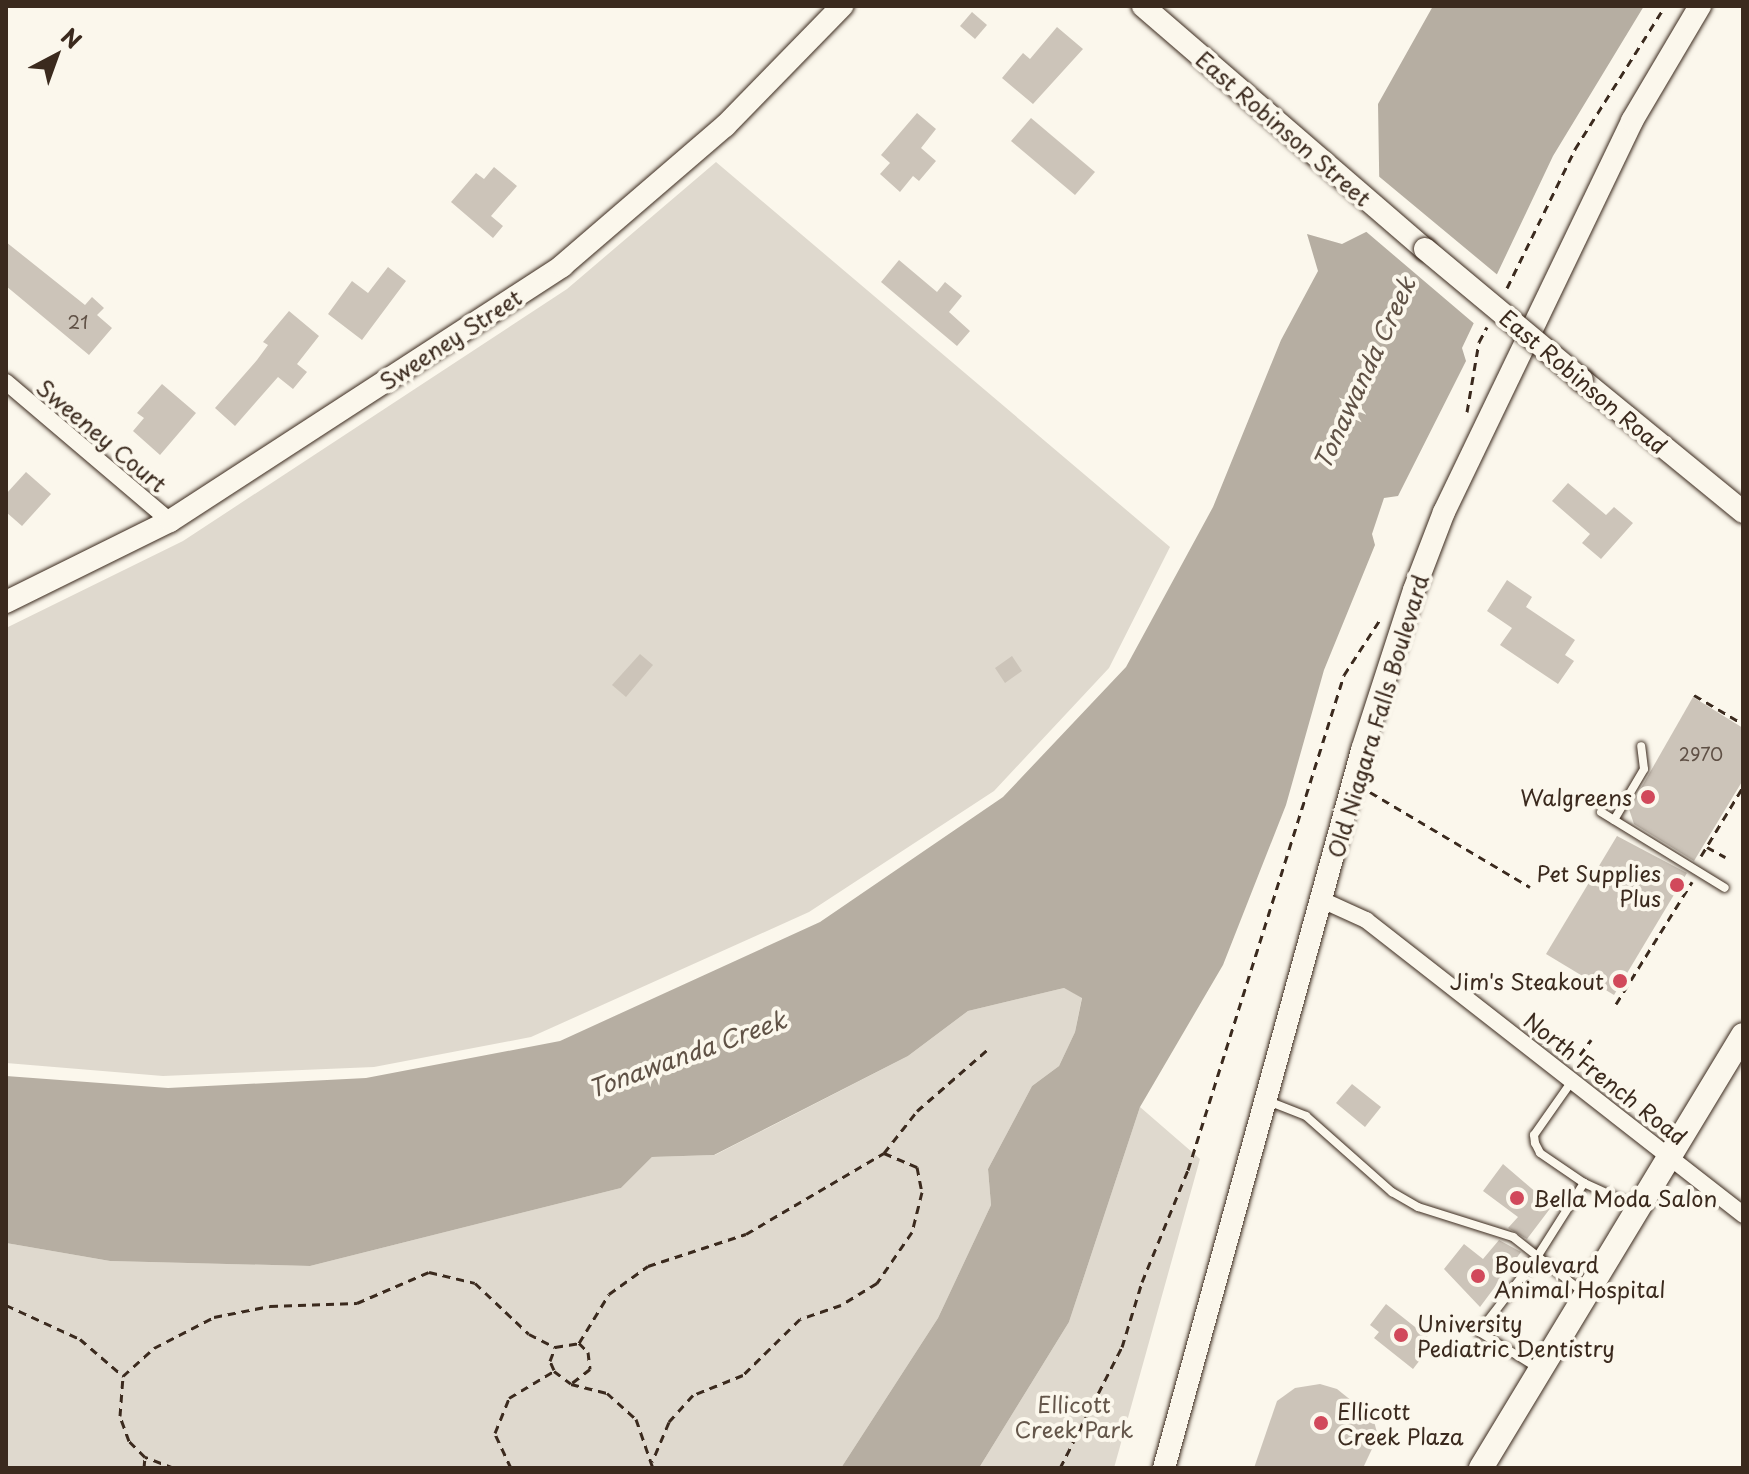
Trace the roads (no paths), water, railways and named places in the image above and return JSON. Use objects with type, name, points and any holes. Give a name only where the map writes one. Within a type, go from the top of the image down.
[{"type":"main road","points":[[1481,1468],[1743,1035]]},
{"type":"street","name":"Sweeney Street","points":[[6,602],[170,521],[562,266],[725,126],[842,6]]},
{"type":"street","name":"East Robinson Street","points":[[1143,6],[1425,249]]},
{"type":"street","name":"Old Niagara Falls Boulevard","points":[[1164,1468],[1320,899],[1387,670],[1444,512],[1632,121],[1700,6]]},
{"type":"street","name":"East Robinson Road","points":[[1425,249],[1743,512]]},
{"type":"street","name":"Sweeney Court","points":[[6,382],[170,521]]},
{"type":"street","name":"North French Road","points":[[1320,899],[1366,920],[1743,1215]]},
{"type":"lane","points":[[1614,820],[1644,769],[1641,746]]},
{"type":"lane","points":[[1601,812],[1725,888]]},
{"type":"lane","points":[[1573,1080],[1534,1135],[1540,1153],[1584,1183],[1639,1207]]},
{"type":"lane","points":[[1264,1100],[1306,1116],[1392,1192],[1418,1207],[1493,1228],[1587,1294]]},
{"type":"lane","points":[[1541,1370],[1479,1332],[1537,1257],[1584,1183]]},
{"type":"water","name":"Tonawanda Creek","points":[[1433,6],[1644,6],[1553,156],[1462,348],[1466,361],[1398,496],[1384,498],[1372,534],[1375,545],[1324,670],[1286,805],[1223,965],[1140,1107],[1069,1322],[979,1468],[841,1468],[938,1318],[991,1205],[988,1169],[1032,1086],[1059,1066],[1075,1032],[1082,998],[1064,988],[968,1011],[908,1056],[714,1155],[652,1157],[621,1188],[310,1266],[110,1261],[6,1243],[6,1076],[168,1088],[366,1078],[560,1041],[820,922],[1003,797],[1126,667],[1213,507],[1281,340],[1318,271],[1307,234],[1342,244],[1380,225],[1378,104]]},
{"type":"place","name":"Walgreens","points":[[1648,797]]},
{"type":"place","name":"Pet Supplies Plus","points":[[1677,885]]},
{"type":"place","name":"Jim's Steakout","points":[[1620,981]]},
{"type":"place","name":"Bella Moda Salon","points":[[1517,1198]]},
{"type":"place","name":"Boulevard Animal Hospital","points":[[1478,1276]]},
{"type":"place","name":"University Pediatric Dentistry","points":[[1401,1335]]},
{"type":"place","name":"Ellicott Creek Plaza","points":[[1321,1423]]},
{"type":"park label","name":"Ellicott Creek Park","points":[[1074,1416]]}]
